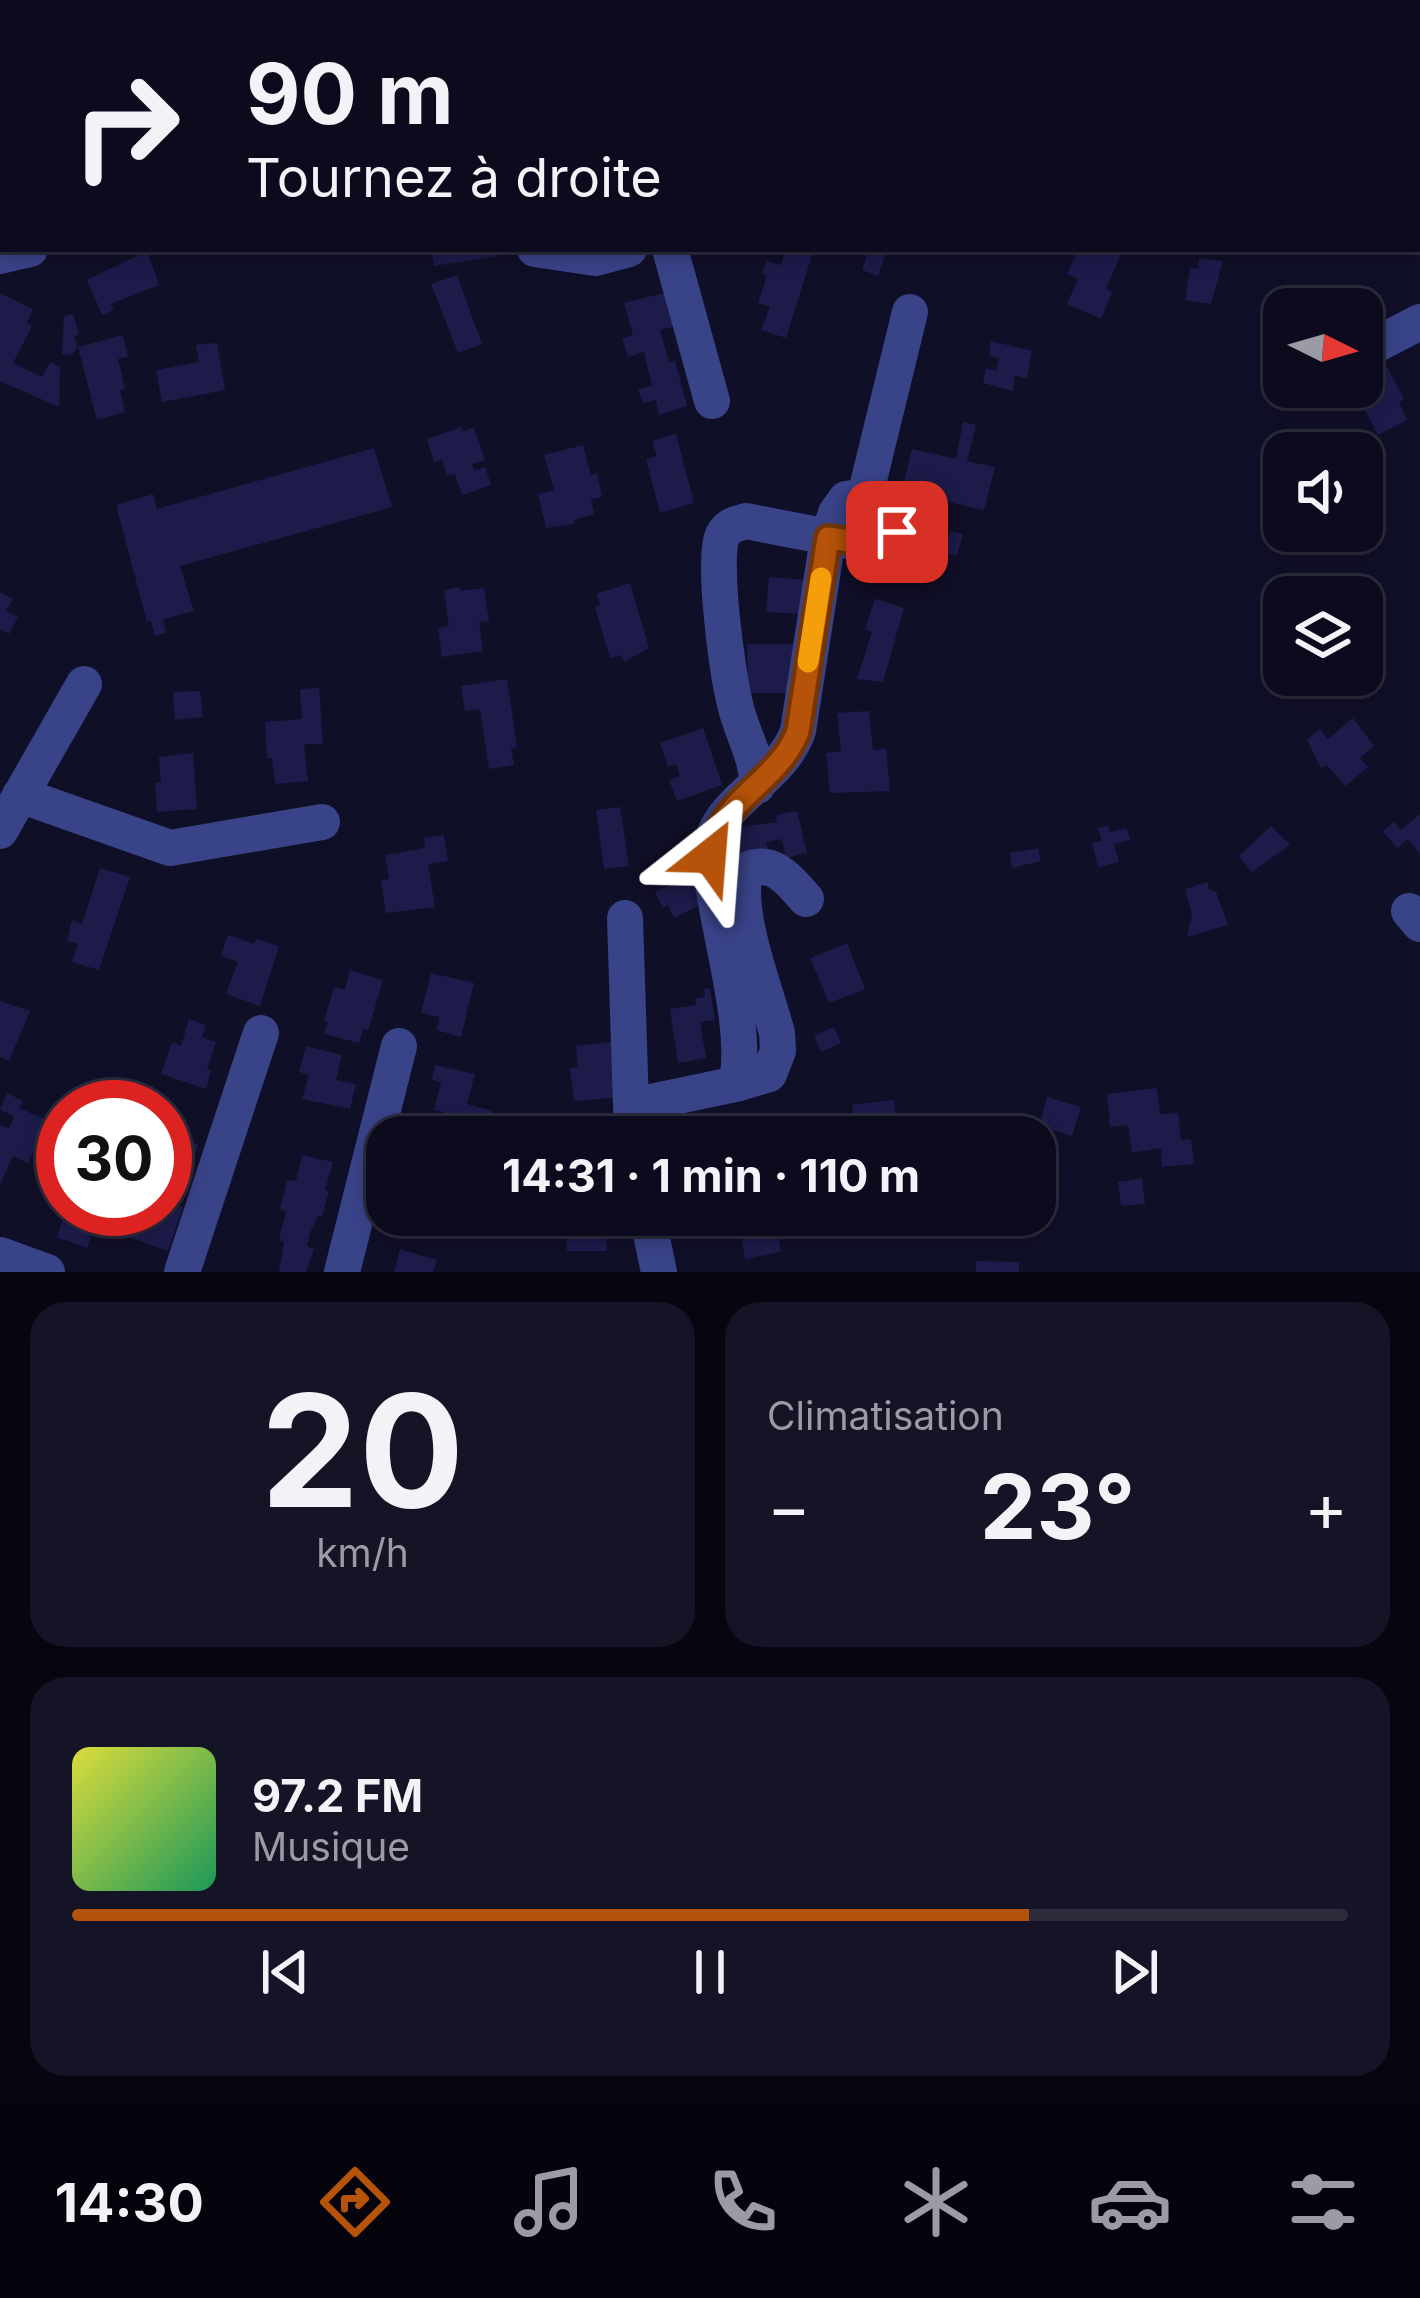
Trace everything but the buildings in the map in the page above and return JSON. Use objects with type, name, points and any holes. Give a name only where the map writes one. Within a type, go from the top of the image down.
[{"type":"street","points":[[555,252],[595,258],[618,252]]},
{"type":"street","points":[[671,252],[712,401]]},
{"type":"street","points":[[736,1084],[741,1067],[738,1034],[710,856],[712,839],[723,818],[789,754],[798,731],[828,538],[846,499],[866,496],[910,312]]},
{"type":"street","points":[[1383,341],[1420,322]]},
{"type":"street","points":[[757,786],[757,771],[734,704],[720,583],[720,539],[729,526],[746,521],[828,538],[887,541],[907,512]]},
{"type":"street","points":[[0,831],[84,684]]},
{"type":"street","points":[[20,796],[170,848],[322,823]]},
{"type":"street","points":[[648,1116],[769,1074],[778,1051],[777,1033],[747,920],[742,883],[746,871],[763,864],[775,868],[806,899]]},
{"type":"street","points":[[626,917],[631,1116]]},
{"type":"street","points":[[182,1272],[261,1033]]},
{"type":"street","points":[[342,1272],[399,1046]]},
{"type":"street","points":[[651,1236],[658,1272]]},
{"type":"street","points":[[0,1256],[47,1272]]},
{"type":"slow traffic","points":[[808,662],[821,578]]},
{"type":"route","points":[[710,856],[712,839],[723,818],[789,754],[798,731],[828,538],[873,543],[887,541],[897,532]]}]
